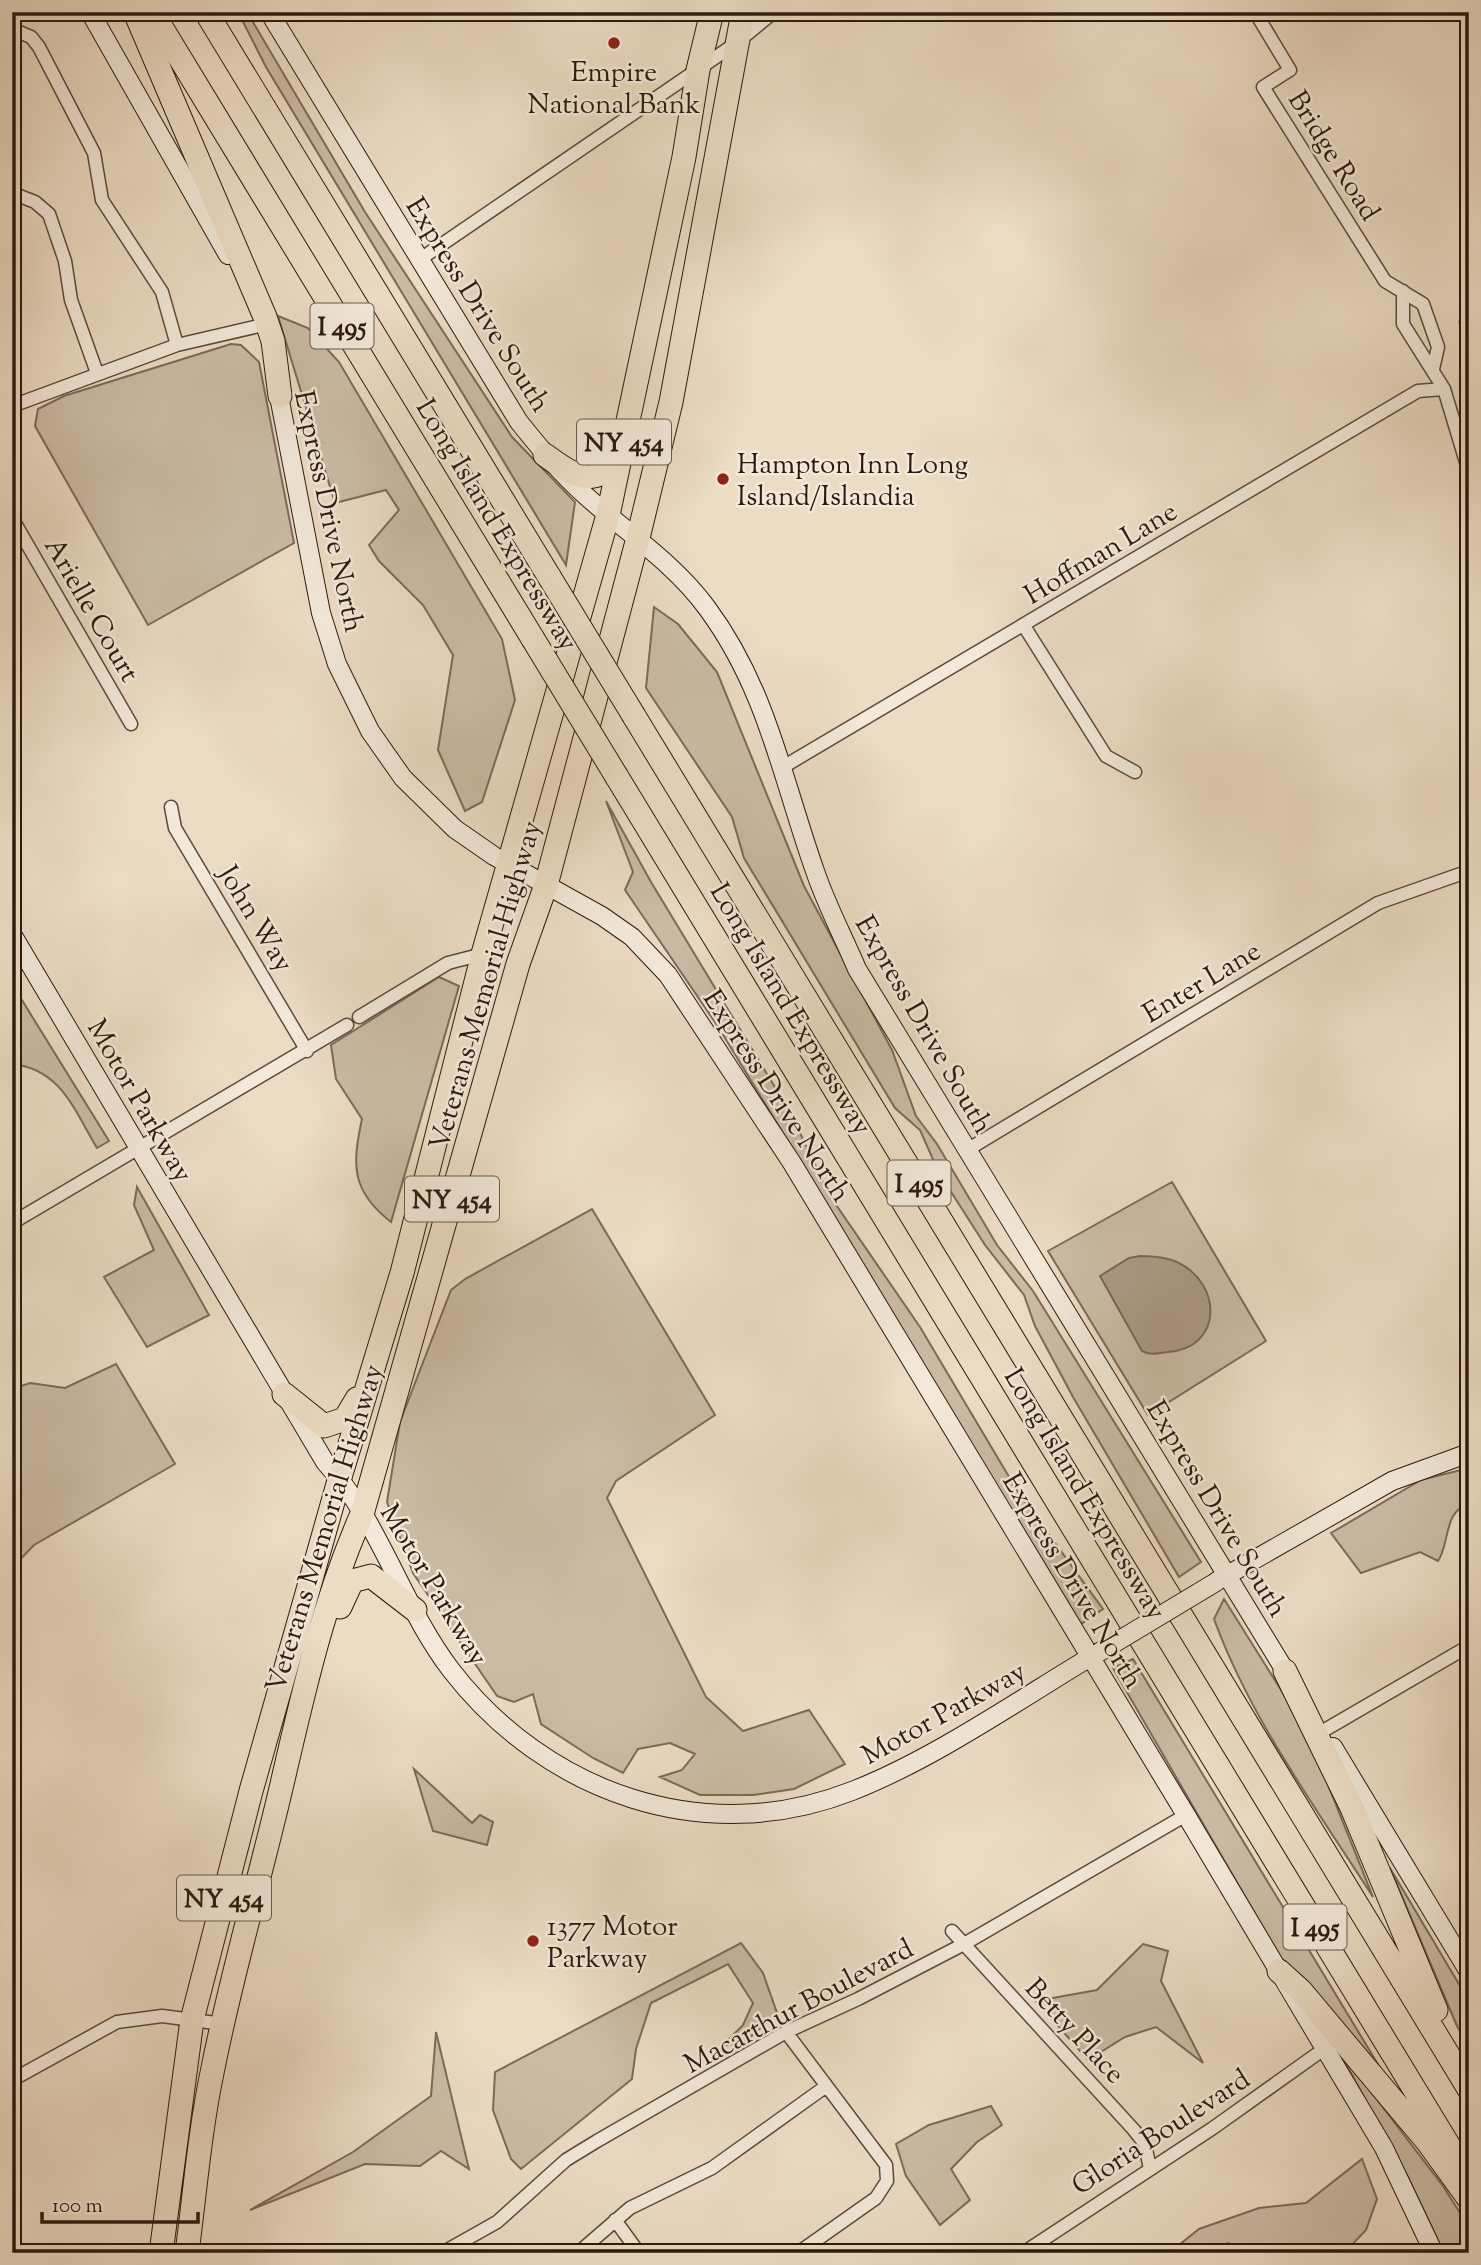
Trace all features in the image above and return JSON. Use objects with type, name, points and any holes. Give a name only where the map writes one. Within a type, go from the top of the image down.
[{"type":"highway","points":[[135,12],[265,317],[273,341],[280,396]]},
{"type":"highway","name":"Long Island Expressway","points":[[152,12],[1469,2179]]},
{"type":"highway","name":"Long Island Expressway","points":[[206,12],[1469,2089]]},
{"type":"highway","name":"Veterans Memorial Highway","points":[[161,2253],[192,2020],[251,1791],[340,1477],[387,1324],[484,954],[608,515],[712,12]]},
{"type":"highway","name":"Veterans Memorial Highway","points":[[187,2253],[205,2112],[244,1924],[307,1684],[341,1561],[362,1514],[518,964],[546,885],[638,538],[671,399],[743,12]]},
{"type":"highway","points":[[545,455],[573,474],[592,477],[609,470],[620,457]]},
{"type":"highway","points":[[284,1394],[324,1426],[345,1419],[356,1401],[387,1324]]},
{"type":"highway","points":[[307,1684],[352,1581],[362,1577],[377,1578],[415,1610]]},
{"type":"highway","points":[[1285,1671],[1352,1808],[1422,1981],[1469,2076]]},
{"type":"highway","points":[[1279,1971],[1301,1991],[1427,2141],[1469,2199]]},
{"type":"main road","name":"Express Drive North","points":[[90,12],[219,236],[259,326],[280,396],[315,589],[329,641],[351,697],[381,748],[416,793],[455,829],[511,865],[602,916],[632,937],[668,975],[792,1163],[1093,1655],[1384,2148],[1434,2253]]},
{"type":"main road","name":"Express Drive South","points":[[270,12],[508,407],[545,455],[608,515],[638,538],[708,608],[746,667],[783,767],[816,874],[857,968],[1222,1578],[1462,1946],[1469,1972]]},
{"type":"main road","name":"Motor Parkway","points":[[12,934],[325,1462],[340,1477],[450,1668],[485,1710],[534,1753],[590,1784],[639,1802],[692,1811],[740,1814],[799,1809],[853,1791],[905,1766],[1222,1578],[1392,1481],[1469,1454]]},
{"type":"street","points":[[419,260],[698,70],[774,12]]},
{"type":"street","name":"Bridge Road","points":[[1255,12],[1290,70],[1264,87],[1385,281],[1423,304],[1438,347],[1433,369]]},
{"type":"street","points":[[12,29],[31,37],[38,47],[94,153],[102,200],[162,292],[177,345]]},
{"type":"street","points":[[12,193],[35,202],[49,214],[79,322],[97,373]]},
{"type":"street","points":[[1403,291],[1403,324],[1444,389],[1469,471]]},
{"type":"street","points":[[12,406],[177,345],[259,326]]},
{"type":"street","name":"Hoffman Lane","points":[[783,767],[1418,391],[1444,389]]},
{"type":"street","name":"Arielle Court","points":[[12,518],[131,724]]},
{"type":"street","points":[[1024,626],[1106,756],[1135,772]]},
{"type":"street","name":"John Way","points":[[171,807],[175,828],[307,1051]]},
{"type":"street","name":"Enter Lane","points":[[967,1150],[1378,903],[1469,872]]},
{"type":"street","points":[[359,1017],[448,962],[484,954]]},
{"type":"street","points":[[12,1223],[348,1025]]},
{"type":"street","points":[[1323,1731],[1469,1646]]},
{"type":"street","name":"Macarthur Boulevard","points":[[442,2253],[497,2222],[566,2160],[786,2032],[858,1999],[964,1944],[1186,1815]]},
{"type":"street","name":"Betty Place","points":[[953,1931],[1134,2130],[1145,2144],[1150,2169]]},
{"type":"street","points":[[12,2080],[117,2022],[162,2016],[223,2024]]},
{"type":"street","points":[[786,2032],[886,2165],[887,2181],[876,2197],[798,2253]]},
{"type":"street","name":"Gloria Boulevard","points":[[1023,2253],[1324,2049]]},
{"type":"street","points":[[578,2253],[630,2208],[712,2168],[825,2087]]},
{"type":"street","points":[[615,2220],[639,2253]]},
{"type":"shaded area","points":[[238,12],[247,12],[365,212],[512,437],[575,502],[566,565],[266,67]]},
{"type":"shaded area","points":[[278,316],[308,328],[339,362],[502,639],[515,700],[482,802],[465,811],[438,750],[453,655],[423,605],[379,561],[369,545],[399,510],[386,490],[335,503]]},
{"type":"shaded area","points":[[231,344],[241,345],[259,362],[294,543],[148,625],[35,426],[38,409],[64,396]]},
{"type":"shaded area","points":[[654,607],[678,624],[717,672],[804,886],[892,1050],[916,1116],[937,1144],[997,1245],[1033,1291],[1201,1562],[1179,1577],[1073,1397],[1035,1326],[1024,1295],[985,1245],[939,1173],[920,1130],[895,1108],[744,858],[732,817],[646,688]]},
{"type":"shaded area","points":[[606,801],[651,882],[790,1112],[830,1196],[920,1327],[1018,1492],[1103,1609],[1081,1624],[719,1028],[625,890],[633,872]]},
{"type":"shaded area","points":[[439,977],[459,986],[391,1222],[378,1211],[362,1188],[356,1164],[362,1119],[336,1079],[331,1045]]},
{"type":"shaded area","points":[[12,984],[109,1141],[97,1148],[73,1106],[54,1083],[29,1067],[12,1064]]},
{"type":"shaded area","points":[[1172,1182],[1266,1341],[1148,1415],[1048,1251]]},
{"type":"shaded area","points":[[137,1187],[209,1315],[147,1347],[104,1277],[154,1250],[134,1205]]},
{"type":"shaded area","points":[[592,1209],[715,1415],[616,1481],[607,1498],[706,1697],[743,1731],[809,1710],[845,1764],[794,1789],[753,1795],[700,1795],[660,1777],[682,1770],[695,1754],[670,1743],[638,1749],[623,1773],[593,1758],[541,1724],[533,1694],[514,1702],[497,1696],[413,1573],[387,1502],[400,1422],[451,1290],[465,1279]]},
{"type":"shaded area","points":[[1140,1256],[1177,1262],[1192,1272],[1203,1285],[1209,1299],[1207,1328],[1199,1339],[1186,1348],[1155,1354],[1142,1351],[1100,1276],[1129,1258]]},
{"type":"shaded area","points":[[116,1364],[175,1464],[34,1545],[12,1568],[12,1389],[30,1383],[65,1388]]},
{"type":"shaded area","points":[[1469,1468],[1469,1504],[1455,1513],[1438,1561],[1420,1552],[1361,1573],[1331,1533],[1421,1480]]},
{"type":"shaded area","points":[[1224,1599],[1306,1730],[1373,1897],[1307,1796],[1246,1692],[1214,1619]]},
{"type":"shaded area","points":[[1133,1659],[1382,2071],[1287,1969],[1113,1668]]},
{"type":"shaded area","points":[[414,1769],[472,1823],[480,1815],[493,1822],[487,1845],[433,1831]]},
{"type":"shaded area","points":[[1390,1868],[1469,2001],[1469,2047],[1457,2026]]},
{"type":"shaded area","points":[[741,1943],[763,1973],[777,2013],[746,2041],[722,2046],[743,2025],[753,2003],[728,1964],[651,2003],[636,2049],[632,2079],[521,2169],[511,2159],[493,2110],[495,2072]]},
{"type":"shaded area","points":[[1143,1944],[1168,1951],[1161,1981],[1203,2063],[1156,2027],[1125,2037],[1088,2060],[1036,2001],[1097,1990]]},
{"type":"shaded area","points":[[436,2032],[469,2169],[441,2151],[420,2166],[365,2164],[250,2210],[353,2152],[431,2096]]},
{"type":"shaded area","points":[[1336,2046],[1443,2186],[1469,2227],[1469,2253],[1444,2253],[1408,2177]]},
{"type":"shaded area","points":[[991,2106],[1002,2125],[977,2142],[951,2169],[970,2200],[940,2225],[906,2176],[896,2144],[929,2125]]},
{"type":"shaded area","points":[[1362,2159],[1377,2199],[1366,2230],[1344,2253],[1247,2253],[1228,2243],[1214,2253],[1169,2253],[1199,2229],[1259,2208],[1306,2203]]},
{"type":"place","name":"Empire National Bank","points":[[614,43]]},
{"type":"place","name":"Hampton Inn Long Island/Islandia","points":[[723,479]]},
{"type":"place","name":"1377 Motor Parkway","points":[[533,1941]]}]
